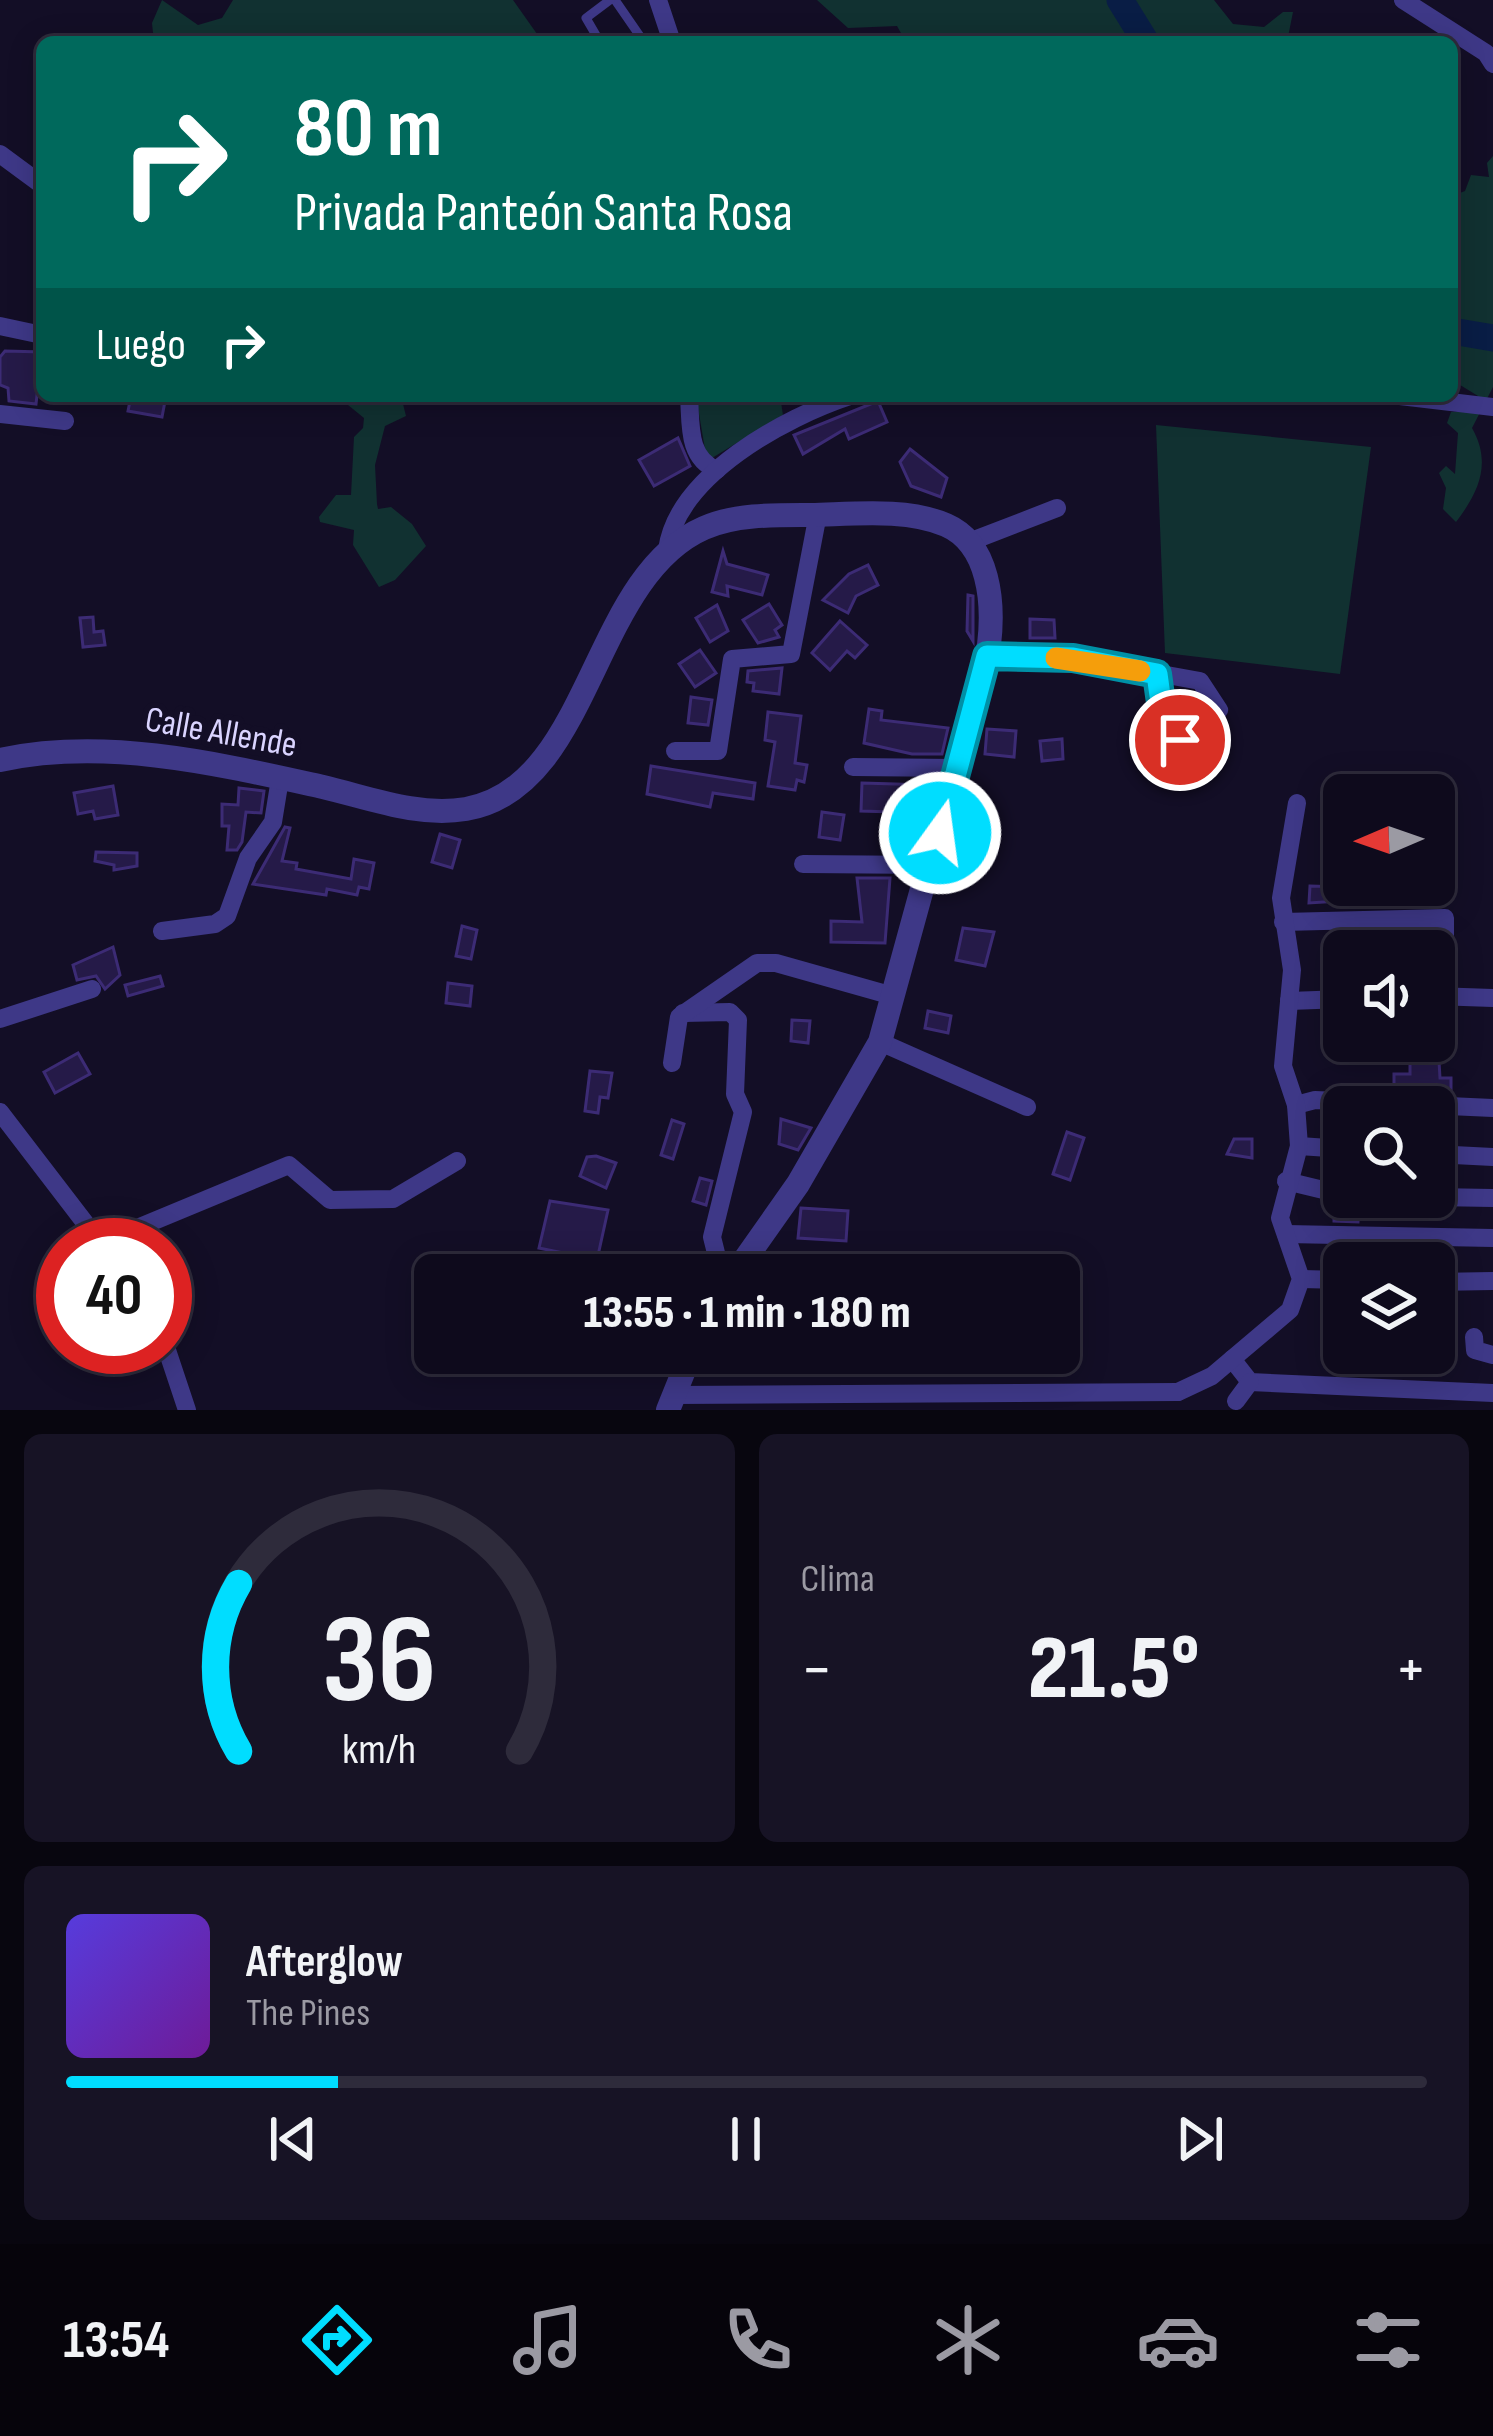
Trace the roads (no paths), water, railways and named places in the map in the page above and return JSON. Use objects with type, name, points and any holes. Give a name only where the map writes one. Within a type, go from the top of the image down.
[{"type":"street","points":[[658,0],[670,36]]},
{"type":"street","points":[[1403,0],[1491,55]]},
{"type":"street","points":[[0,154],[36,181]]},
{"type":"street","points":[[0,326],[36,334]]},
{"type":"street","points":[[689,402],[695,452],[703,465],[717,470]]},
{"type":"street","points":[[667,550],[680,515],[717,470],[760,436],[836,402]]},
{"type":"street","points":[[1451,402],[1493,407]]},
{"type":"street","points":[[0,414],[65,421]]},
{"type":"street","points":[[969,542],[1057,508]]},
{"type":"street","points":[[667,550],[715,523],[818,514],[920,517],[949,526],[969,542],[991,602],[987,656],[880,1042],[798,1184],[748,1254]]},
{"type":"street","points":[[675,751],[718,751],[732,659],[791,654],[818,514]]},
{"type":"street","name":"Calle Allende","points":[[0,760],[104,750],[280,779],[428,811],[468,808],[499,799],[548,752],[650,566],[667,550]]},
{"type":"street","points":[[987,656],[1073,658],[1157,674]]},
{"type":"street","points":[[854,767],[956,768]]},
{"type":"street","points":[[162,931],[214,924],[227,916],[248,858],[273,822],[280,779]]},
{"type":"street","points":[[682,1374],[670,1402],[774,1397],[1181,1401],[1290,1310],[1301,1279],[1280,1217],[1299,1146],[1296,1105],[1283,1066],[1292,970],[1282,922],[1297,803]]},
{"type":"street","points":[[803,864],[932,865]]},
{"type":"street","points":[[1282,922],[1445,918],[1445,930]]},
{"type":"street","points":[[672,1064],[676,1022],[683,1013],[758,963],[893,996]]},
{"type":"street","points":[[0,1019],[92,989]]},
{"type":"street","points":[[1455,997],[1493,998]]},
{"type":"street","points":[[1289,1001],[1323,1000]]},
{"type":"street","points":[[683,1013],[730,1012],[738,1020],[735,1094],[743,1112],[712,1238],[716,1254]]},
{"type":"street","points":[[880,1042],[1027,1106]]},
{"type":"street","points":[[1296,1105],[1315,1100],[1493,1108]]},
{"type":"street","points":[[0,1112],[82,1218]]},
{"type":"street","points":[[1299,1146],[1323,1148]]},
{"type":"street","points":[[1455,1155],[1493,1157]]},
{"type":"street","points":[[164,1218],[289,1165],[330,1200],[393,1198],[457,1161]]},
{"type":"street","points":[[1286,1181],[1323,1190]]},
{"type":"street","points":[[1455,1197],[1493,1198]]},
{"type":"street","points":[[1286,1234],[1493,1238]]},
{"type":"street","points":[[1301,1279],[1323,1280]]},
{"type":"street","points":[[1455,1282],[1493,1282]]},
{"type":"street","points":[[1474,1336],[1475,1350],[1493,1355]]},
{"type":"street","points":[[1232,1359],[1250,1382],[1493,1393]]},
{"type":"street","points":[[175,1374],[187,1410]]},
{"type":"street","points":[[1237,1401],[1250,1382]]},
{"type":"street","points":[[774,1397],[798,1410]]},
{"type":"lane","points":[[596,36],[586,18],[612,0],[639,36]]},
{"type":"waterway","points":[[1120,0],[1142,36]]},
{"type":"waterway","points":[[1458,332],[1493,338]]}]
